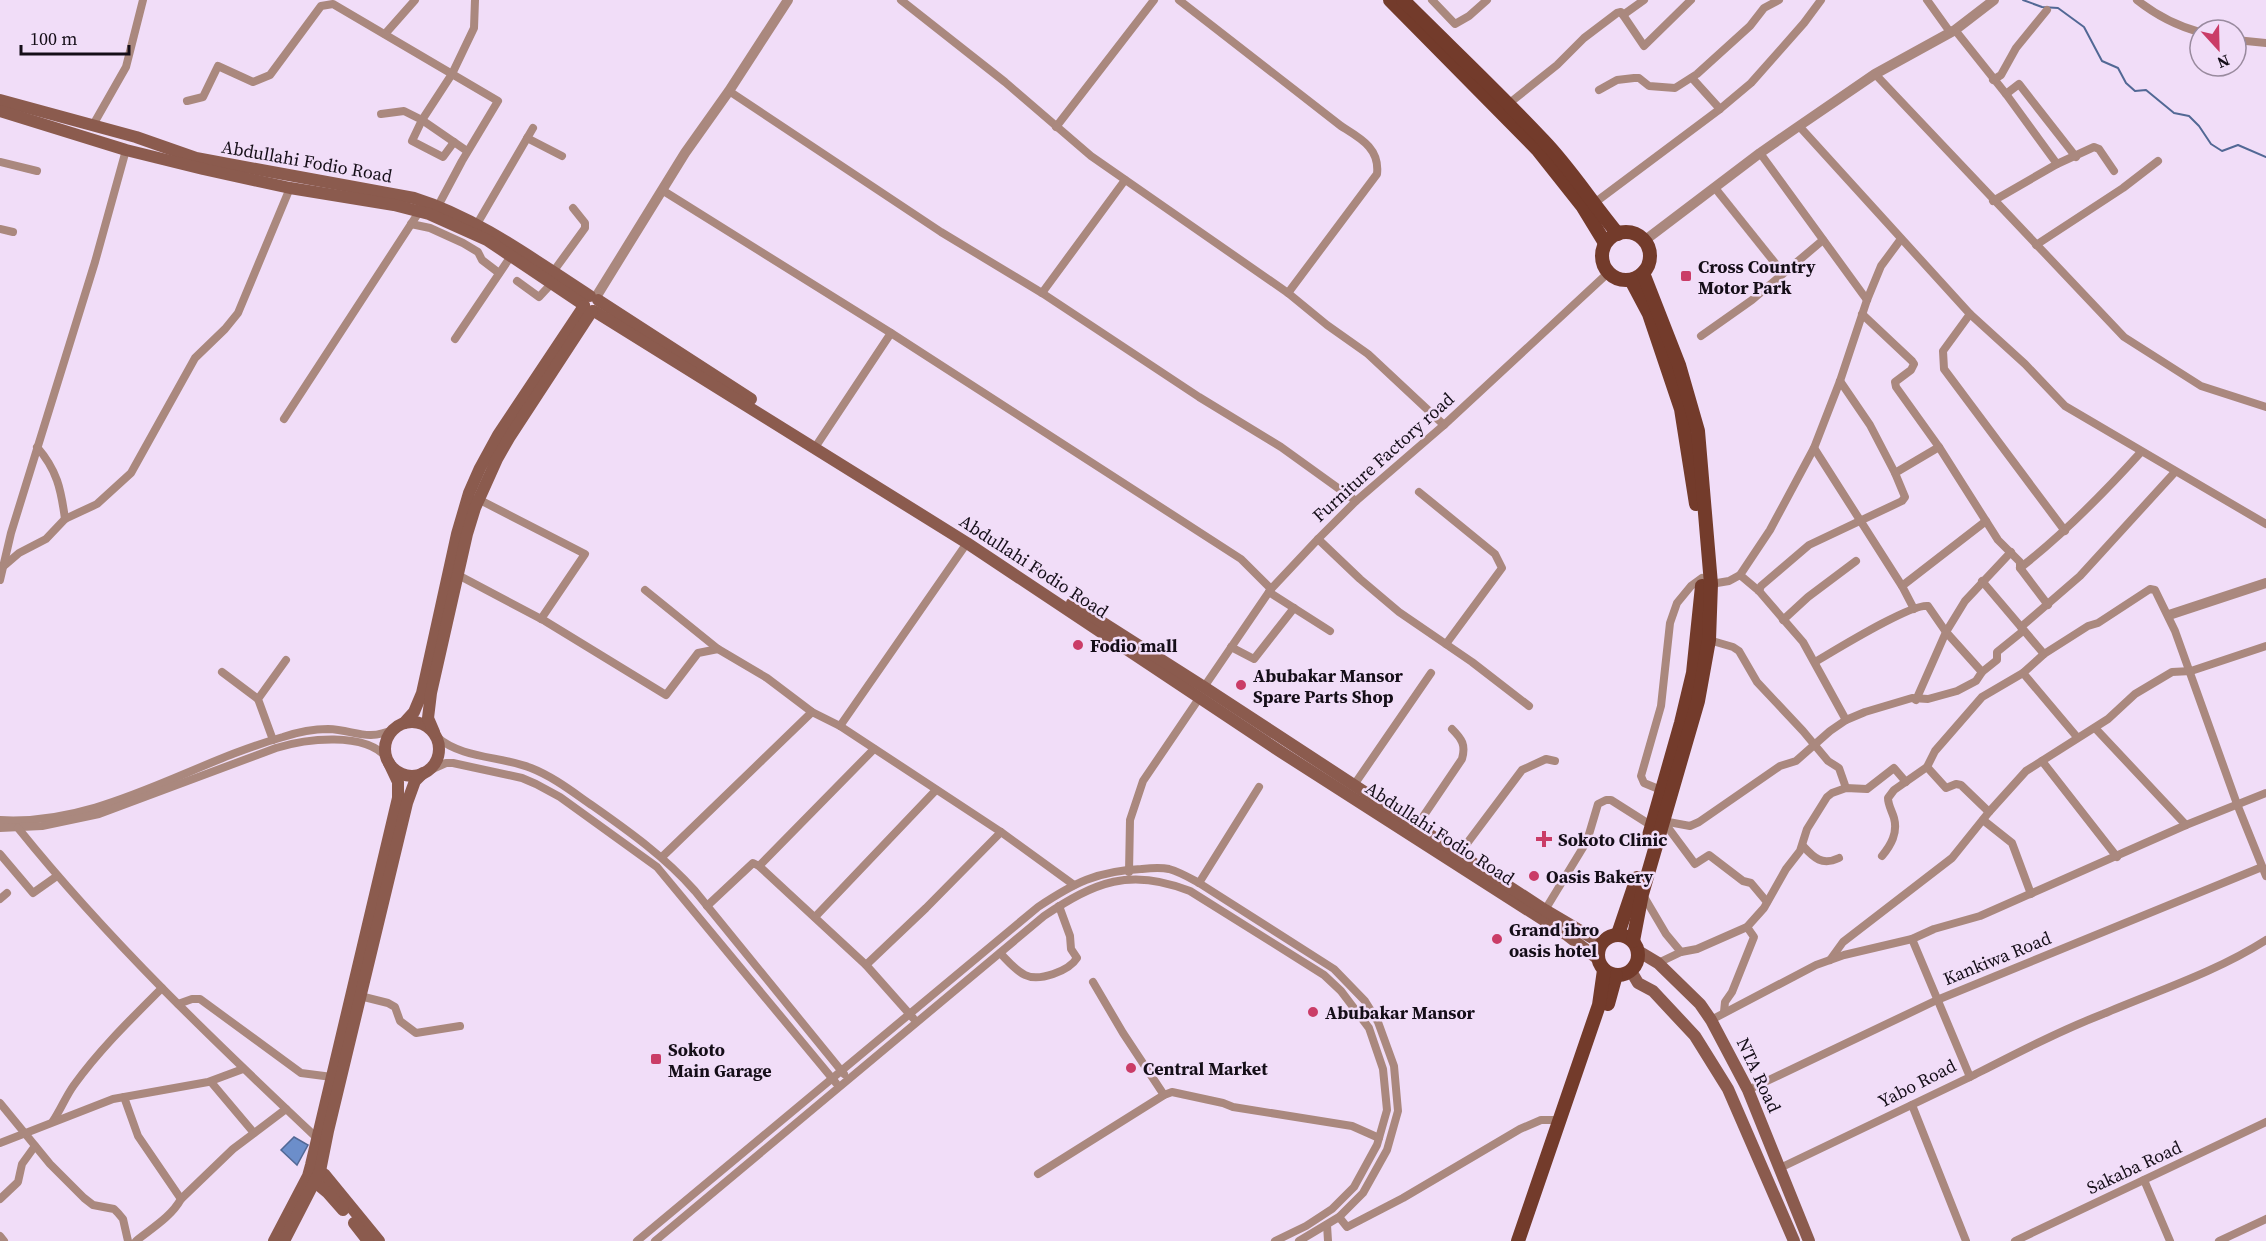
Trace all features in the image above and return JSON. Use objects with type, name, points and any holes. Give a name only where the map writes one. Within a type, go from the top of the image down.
[{"type":"main road","points":[[1389,0],[1537,149],[1583,207],[1605,243]]},
{"type":"main road","points":[[1403,0],[1550,147],[1618,234]]},
{"type":"main road","name":"Abdullahi Fodio Road","points":[[0,100],[93,125],[196,158],[414,198],[477,224],[591,304],[1202,692],[1354,785],[1545,910],[1601,943]]},
{"type":"main road","name":"Abdullahi Fodio Road","points":[[0,111],[126,150],[290,188],[393,205],[419,212],[459,226],[553,278]]},
{"type":"main road","points":[[1627,232],[1637,235],[1644,241],[1649,252],[1649,263],[1637,277],[1619,280],[1608,273],[1601,259],[1605,243],[1618,234],[1627,232]]},
{"type":"main road","points":[[1618,934],[1658,824],[1698,701],[1709,640],[1698,431],[1679,365],[1637,277]]},
{"type":"main road","name":"Abdullahi Fodio Road","points":[[591,304],[818,443],[1202,692],[1429,848],[1567,935],[1606,968]]},
{"type":"main road","points":[[284,1241],[314,1174],[407,803],[415,781],[426,772],[438,755],[439,746],[428,718],[429,704],[467,534],[478,500],[509,438],[591,304]]},
{"type":"main road","points":[[274,1241],[314,1174],[318,1138],[398,798],[398,782],[388,760],[386,742],[414,712],[422,693],[457,534],[469,493],[498,435],[591,304]]},
{"type":"main road","points":[[1606,968],[1631,970],[1636,965],[1635,946],[1642,894],[1658,824],[1661,790],[1693,673],[1701,603],[1707,581]]},
{"type":"main road","points":[[399,726],[420,723],[435,734]]},
{"type":"main road","points":[[388,760],[394,769],[408,775],[426,772]]},
{"type":"main road","points":[[1526,1241],[1607,1007],[1606,968],[1601,943],[1618,934]]},
{"type":"main road","points":[[1618,934],[1635,946]]},
{"type":"main road","name":"NTA Road","points":[[1635,946],[1659,963],[1700,1004],[1711,1020],[1748,1090],[1809,1241]]},
{"type":"main road","points":[[1518,1241],[1599,1005],[1606,968]]},
{"type":"main road","name":"NTA Road","points":[[1631,970],[1638,983],[1653,991],[1695,1036],[1722,1079],[1794,1241]]},
{"type":"main road","points":[[314,1174],[368,1241]]},
{"type":"main road","points":[[314,1174],[379,1241]]},
{"type":"street","points":[[93,125],[126,67],[143,0]]},
{"type":"street","points":[[385,34],[415,0]]},
{"type":"street","points":[[454,142],[443,157],[412,141],[422,120],[452,74],[474,28],[475,0]]},
{"type":"street","points":[[591,304],[685,153],[729,92],[788,0]]},
{"type":"street","points":[[902,0],[1005,82],[1056,128],[1125,180],[1288,293],[1368,354],[1444,425]]},
{"type":"street","points":[[1056,128],[1154,0]]},
{"type":"street","points":[[1179,0],[1341,126],[1368,143],[1375,155],[1377,174],[1288,293]]},
{"type":"street","points":[[1432,0],[1455,24],[1469,16],[1487,0]]},
{"type":"street","points":[[1623,15],[1644,0]]},
{"type":"street","points":[[1507,105],[1557,64],[1584,38],[1617,13],[1621,12],[1644,46],[1691,0]]},
{"type":"street","points":[[1599,90],[1620,78],[1639,78],[1649,86],[1671,88],[1692,78],[1750,26],[1764,8],[1779,0]]},
{"type":"street","points":[[1593,204],[1751,83],[1804,23],[1821,0]]},
{"type":"street","points":[[1926,0],[2006,94],[2057,164]]},
{"type":"street","points":[[1644,241],[1799,126],[1875,74],[1952,31],[1994,0]]},
{"type":"street","points":[[2137,0],[2150,10],[2188,29]]},
{"type":"street","points":[[187,101],[203,98],[218,66],[253,82],[270,75],[320,3],[333,4],[498,101],[467,151],[438,206]]},
{"type":"street","points":[[1993,80],[2001,75],[2016,48],[2047,10]]},
{"type":"street","points":[[2248,41],[2266,43]]},
{"type":"street","points":[[1875,74],[2124,337],[2201,386],[2266,407]]},
{"type":"street","points":[[1692,78],[1720,109]]},
{"type":"street","points":[[2006,94],[2019,84],[2076,157]]},
{"type":"street","points":[[729,92],[941,232],[1042,293],[1199,397],[1281,447],[1356,501]]},
{"type":"street","points":[[381,114],[404,111],[422,120],[467,151]]},
{"type":"street","points":[[1799,126],[1970,314],[2025,364],[2064,406],[2266,524]]},
{"type":"street","points":[[477,224],[533,128]]},
{"type":"street","points":[[527,138],[562,156]]},
{"type":"street","points":[[1993,201],[2057,164],[2096,147],[2103,153],[2114,171]]},
{"type":"street","points":[[0,580],[11,533],[95,262],[126,150]]},
{"type":"street","points":[[1760,153],[1867,300]]},
{"type":"street","points":[[2036,245],[2123,188],[2158,161]]},
{"type":"street","points":[[0,162],[37,171]]},
{"type":"street","points":[[1042,293],[1125,180]]},
{"type":"street","points":[[5,565],[19,553],[46,539],[65,519],[97,504],[131,473],[195,358],[238,313],[290,188]]},
{"type":"street","points":[[1715,188],[1783,273]]},
{"type":"street","points":[[662,190],[891,333],[1240,559],[1270,591],[1330,631]]},
{"type":"street","points":[[517,282],[539,297],[585,228],[585,223],[573,208]]},
{"type":"street","points":[[284,419],[419,212]]},
{"type":"street","points":[[411,224],[430,228],[464,243],[478,252],[482,260],[499,273]]},
{"type":"street","points":[[0,229],[13,232]]},
{"type":"street","points":[[1661,790],[1644,783],[1641,776],[1661,706],[1670,623],[1677,603],[1684,592],[1707,581],[1729,581],[1740,574],[1770,530],[1814,447],[1881,266],[1901,239]]},
{"type":"street","points":[[1701,336],[1752,300],[1824,240]]},
{"type":"street","points":[[455,339],[511,256]]},
{"type":"street","name":"Furniture Factory road","points":[[1129,874],[1130,820],[1143,781],[1270,591],[1356,501],[1444,425],[1608,273]]},
{"type":"street","points":[[1862,314],[1914,364],[1911,370],[1895,381],[1896,387],[1939,447],[1998,540],[2020,562],[2020,568],[2048,605]]},
{"type":"street","points":[[1970,314],[1943,351],[1944,369],[2065,531]]},
{"type":"street","points":[[818,443],[891,333]]},
{"type":"street","points":[[1759,591],[1761,586],[1809,545],[1902,501],[1905,497],[1870,425],[1840,381]]},
{"type":"street","points":[[38,447],[49,460],[61,488],[65,519]]},
{"type":"street","points":[[1814,447],[1862,521],[1914,609]]},
{"type":"street","points":[[1895,473],[1939,447]]},
{"type":"street","points":[[2020,568],[2096,503],[2141,452]]},
{"type":"street","points":[[2021,627],[2080,576],[2175,472]]},
{"type":"street","points":[[1419,492],[1496,554],[1502,568],[1446,644]]},
{"type":"street","points":[[478,500],[585,554],[541,619]]},
{"type":"street","points":[[1902,586],[1986,520]]},
{"type":"street","points":[[1318,539],[1383,599],[1529,706]]},
{"type":"street","points":[[840,726],[967,543]]},
{"type":"street","points":[[1916,700],[1946,632],[1965,601],[2011,552]]},
{"type":"street","points":[[1783,620],[1808,597],[1856,561]]},
{"type":"street","points":[[1740,574],[1759,591],[1803,642],[1846,720]]},
{"type":"street","points":[[458,575],[541,619],[666,696],[698,653],[717,648]]},
{"type":"street","points":[[1982,581],[2044,654]]},
{"type":"street","points":[[2169,615],[2266,584]]},
{"type":"street","points":[[1882,856],[1890,846],[1894,835],[1895,821],[1888,798],[1894,790],[1927,767],[1935,750],[1982,697],[2023,673],[2044,654],[2088,626],[2098,623],[2150,589],[2155,590],[2169,615],[2237,804],[2266,876]]},
{"type":"street","points":[[645,590],[717,648],[767,678],[812,712],[840,726],[1001,832],[1074,885]]},
{"type":"street","points":[[1815,662],[1923,605],[1928,606],[1946,632],[1983,672]]},
{"type":"street","points":[[1231,647],[1254,660],[1294,608]]},
{"type":"street","points":[[1658,824],[1690,826],[1699,822],[1772,771],[1796,761],[1846,720],[1912,698],[1928,699],[1957,691],[1976,681],[1997,660],[1997,652],[2023,632],[2021,627]]},
{"type":"street","points":[[1709,640],[1739,651],[1757,682],[1803,730],[1832,765],[1839,768],[1846,788]]},
{"type":"street","points":[[1829,960],[1843,942],[1952,858],[2026,771],[2077,737],[2095,728],[2134,694],[2172,672],[2191,671],[2266,646]]},
{"type":"street","points":[[258,699],[286,660]]},
{"type":"street","points":[[222,672],[258,699],[273,740]]},
{"type":"street","points":[[1354,785],[1431,673]]},
{"type":"street","points":[[2023,673],[2077,737]]},
{"type":"street","points":[[662,857],[812,712]]},
{"type":"street","points":[[0,820],[41,818],[97,807],[273,740],[312,729],[371,736],[384,734],[399,726]]},
{"type":"street","points":[[2095,728],[2186,825]]},
{"type":"street","points":[[1416,827],[1462,759],[1465,750],[1462,739],[1452,729]]},
{"type":"street","points":[[435,734],[452,746],[531,767],[552,778],[662,857],[707,906],[849,1080]]},
{"type":"street","points":[[0,828],[62,823],[99,814],[276,747],[298,741],[330,739],[368,745],[377,748],[388,760]]},
{"type":"street","points":[[759,866],[874,749]]},
{"type":"street","points":[[1460,854],[1522,770],[1546,759],[1554,761]]},
{"type":"street","points":[[2042,761],[2117,857]]},
{"type":"street","points":[[426,772],[446,763],[453,763],[536,783],[560,797],[657,867],[840,1088]]},
{"type":"street","points":[[1927,767],[1946,788],[1956,784],[1961,785],[1989,812]]},
{"type":"street","points":[[1659,963],[1681,952],[1697,949],[1747,927],[1755,920],[1803,846],[1802,842],[1807,829],[1827,797],[1832,793],[1846,788],[1868,789],[1894,768],[1906,782]]},
{"type":"street","points":[[1199,883],[1258,787]]},
{"type":"street","points":[[816,917],[936,790]]},
{"type":"street","points":[[1711,1020],[1829,960],[1912,939],[1934,929],[1980,916],[2186,825],[2266,793]]},
{"type":"street","points":[[1545,910],[1587,841],[1598,804],[1606,800],[1611,800],[1658,824],[1695,864],[1709,855],[1743,881],[1751,883],[1767,902]]},
{"type":"street","points":[[1983,820],[2012,843],[2031,894]]},
{"type":"street","points":[[18,828],[81,905],[243,1069],[318,1138]]},
{"type":"street","points":[[866,965],[1001,832]]},
{"type":"street","points":[[1803,846],[1819,861],[1831,862],[1839,858]]},
{"type":"street","points":[[0,854],[33,893],[57,876]]},
{"type":"street","points":[[707,906],[753,863],[759,866],[866,965],[917,1023]]},
{"type":"street","name":"Kankiwa Road","points":[[1748,1090],[1937,1000],[2262,867]]},
{"type":"street","points":[[655,1241],[1059,906],[1094,887],[1129,874],[1169,869],[1199,883],[1289,946],[1324,975],[1341,991],[1369,1028],[1383,1069],[1387,1110],[1379,1138],[1354,1187],[1332,1209],[1306,1226],[1275,1241]]},
{"type":"street","points":[[637,1241],[834,1080],[1038,907],[1074,885],[1118,870],[1166,882],[1190,891],[1334,969],[1365,1001],[1378,1022],[1394,1066],[1398,1111],[1387,1150],[1363,1193],[1339,1217],[1299,1241]]},
{"type":"street","points":[[1642,894],[1666,934],[1681,952]]},
{"type":"street","points":[[1000,953],[1012,966],[1028,977],[1043,976],[1072,966],[1077,958],[1071,949],[1070,936],[1059,906]]},
{"type":"street","points":[[1724,1012],[1725,1002],[1732,992],[1754,937],[1747,927]]},
{"type":"street","name":"Yabo Road","points":[[1780,1168],[1970,1077],[1912,939]]},
{"type":"street","points":[[1970,1077],[2083,1022],[2223,963],[2266,940]]},
{"type":"street","points":[[1093,982],[1164,1095]]},
{"type":"street","points":[[53,1122],[72,1088],[86,1069],[116,1034],[162,988]]},
{"type":"street","points":[[360,996],[395,1007],[400,1021],[416,1033],[460,1026]]},
{"type":"street","points":[[178,1004],[200,999],[301,1074],[332,1077]]},
{"type":"street","points":[[0,1143],[124,1097],[211,1082],[243,1069]]},
{"type":"street","points":[[211,1082],[254,1133]]},
{"type":"street","points":[[1038,1174],[1172,1092],[1233,1107],[1352,1126],[1379,1138]]},
{"type":"street","points":[[124,1097],[138,1136],[181,1198]]},
{"type":"street","points":[[0,1103],[50,1164],[93,1205],[114,1209],[118,1213],[123,1219],[128,1241]]},
{"type":"street","points":[[1912,1105],[1966,1241]]},
{"type":"street","points":[[136,1241],[176,1208],[181,1198],[233,1149],[286,1109]]},
{"type":"street","points":[[1339,1217],[1347,1227],[1403,1198],[1520,1128],[1541,1120],[1560,1120]]},
{"type":"street","name":"Sakaba Road","points":[[2015,1241],[2266,1122]]},
{"type":"street","points":[[0,1199],[18,1182],[22,1164],[35,1146]]},
{"type":"street","points":[[2144,1180],[2170,1241]]},
{"type":"street","points":[[2219,1241],[2266,1219]]},
{"type":"street","points":[[1327,1225],[1328,1241]]},
{"type":"street","points":[[0,1236],[4,1241]]},
{"type":"water","points":[[294,1137],[308,1145],[297,1165],[281,1150]]},
{"type":"waterway","points":[[2023,0],[2042,7],[2058,8],[2084,27],[2102,61],[2118,68],[2126,83],[2135,91],[2146,90],[2174,113],[2189,116],[2211,144],[2222,151],[2238,145],[2266,157]]},
{"type":"place","name":"Cross Country Motor Park","points":[[1686,276]]},
{"type":"place","name":"Fodio mall","points":[[1078,645]]},
{"type":"place","name":"Abubakar Mansor Spare Parts Shop","points":[[1241,685]]},
{"type":"place","name":"Sokoto Clinic","points":[[1544,839]]},
{"type":"place","name":"Oasis Bakery","points":[[1534,876]]},
{"type":"place","name":"Grand ibro oasis hotel","points":[[1497,939]]},
{"type":"place","name":"Abubakar Mansor","points":[[1313,1012]]},
{"type":"place","name":"Sokoto Main Garage","points":[[656,1059]]},
{"type":"place","name":"Central Market","points":[[1131,1068]]}]
